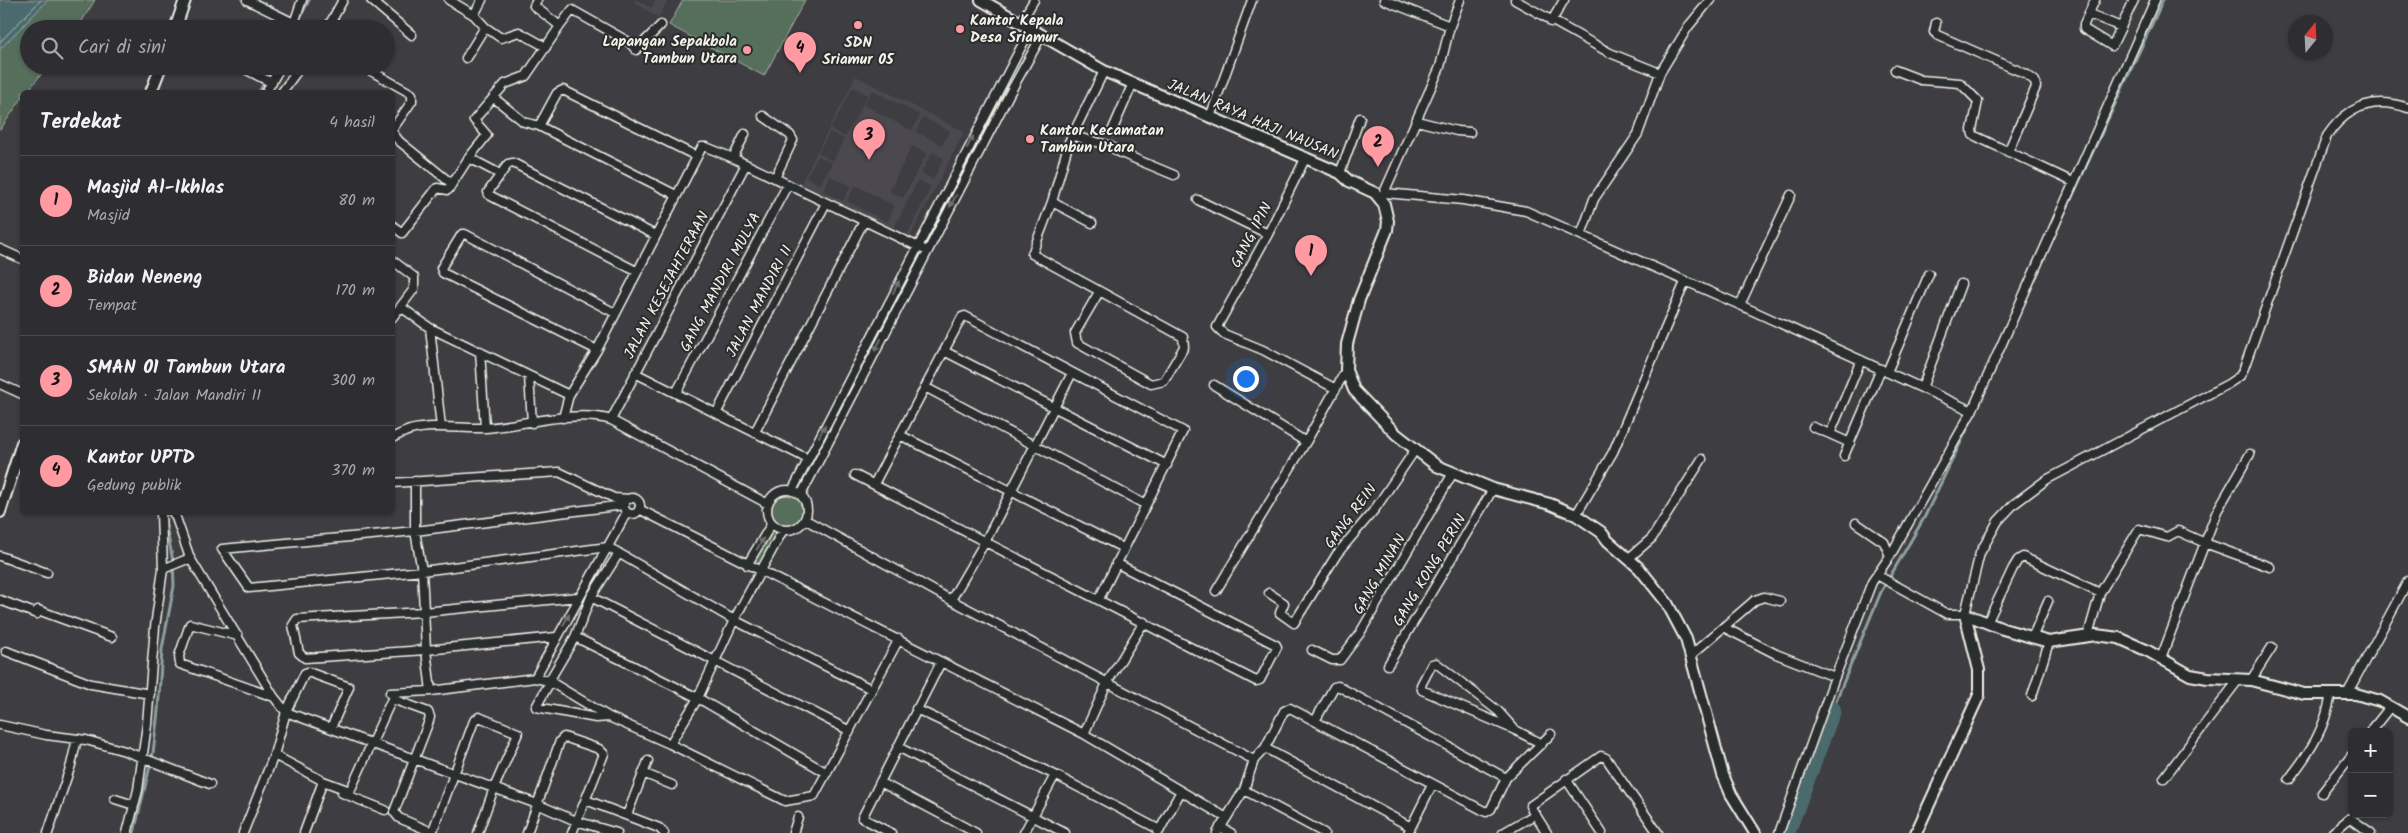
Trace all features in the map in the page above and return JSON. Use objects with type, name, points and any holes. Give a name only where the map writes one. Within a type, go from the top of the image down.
[{"type":"street","points":[[178,20],[185,0]]},
{"type":"street","points":[[248,0],[288,20]]},
{"type":"street","points":[[295,20],[302,0]]},
{"type":"street","points":[[332,20],[343,0]]},
{"type":"street","points":[[371,0],[394,20]]},
{"type":"street","points":[[449,0],[474,14],[485,27],[501,38],[519,32],[546,47]]},
{"type":"street","points":[[474,14],[482,0]]},
{"type":"street","points":[[537,0],[534,6],[560,26]]},
{"type":"street","name":"JALAN RAYA HAJI NAUSAN","points":[[980,0],[1104,71],[1306,157],[1340,173],[1349,181],[1382,196]]},
{"type":"street","points":[[1020,22],[1034,0]]},
{"type":"street","points":[[1210,117],[1252,0]]},
{"type":"street","points":[[1384,0],[1450,26]]},
{"type":"street","points":[[1460,0],[1450,26],[1440,67],[1382,196],[1387,214],[1387,230],[1377,252],[1352,323],[1346,355],[1346,370],[1354,390],[1385,424],[1437,466],[1493,488],[1550,504],[1576,515],[1601,532],[1608,541],[1629,558],[1667,603],[1678,620],[1691,655],[1723,775],[1751,832]]},
{"type":"street","points":[[1515,0],[1551,22],[1610,53],[1660,74]]},
{"type":"street","points":[[1551,22],[1564,0]]},
{"type":"street","points":[[1581,235],[1594,199],[1638,134],[1660,74],[1688,27],[1710,0]]},
{"type":"street","points":[[2096,0],[2084,29],[2110,46],[2114,45],[2134,0]]},
{"type":"street","points":[[1779,833],[1864,599],[1972,411],[2156,0]]},
{"type":"street","points":[[395,227],[402,233],[437,188],[448,190],[468,159],[487,135],[474,120],[505,84],[526,76],[572,10],[629,42],[636,50],[661,25]]},
{"type":"street","points":[[2089,14],[2121,27]]},
{"type":"street","points":[[395,20],[412,35]]},
{"type":"street","points":[[1936,23],[1934,32],[1937,35],[2026,74],[2035,81],[2036,87],[2008,152]]},
{"type":"street","points":[[466,58],[485,27]]},
{"type":"street","points":[[792,491],[1031,28]]},
{"type":"street","points":[[801,495],[1042,34]]},
{"type":"street","points":[[1895,70],[1921,80],[1960,83],[1979,104],[1972,130],[1973,135],[2073,182]]},
{"type":"street","points":[[1099,292],[1075,333],[1076,343],[1151,384],[1164,381],[1184,347],[1183,337],[1034,257],[1032,252],[1052,202],[1073,136],[1104,71]]},
{"type":"street","points":[[152,90],[158,75]]},
{"type":"street","points":[[259,75],[270,82]]},
{"type":"street","points":[[267,90],[275,75]]},
{"type":"street","points":[[283,90],[294,75]]},
{"type":"street","points":[[378,75],[412,94],[412,101],[395,126]]},
{"type":"street","points":[[1112,131],[1133,83]]},
{"type":"street","points":[[1000,85],[1011,91]]},
{"type":"street","points":[[539,126],[557,93],[563,90],[696,156]]},
{"type":"street","points":[[494,98],[524,122],[539,126],[676,195]]},
{"type":"street","points":[[1916,833],[1979,695],[1979,670],[1965,614],[1980,553],[1998,521],[2014,504],[2046,480],[2240,376],[2327,136],[2342,118],[2370,104],[2380,101],[2408,108]]},
{"type":"street","points":[[763,116],[793,140],[775,178]]},
{"type":"street","points":[[1340,173],[1360,118]]},
{"type":"street","points":[[1416,121],[1470,132]]},
{"type":"street","points":[[733,158],[745,134]]},
{"type":"street","points":[[395,135],[399,141],[452,184]]},
{"type":"street","points":[[1073,136],[1108,145],[1121,154],[1174,175]]},
{"type":"street","points":[[563,418],[569,395],[597,350],[700,148],[704,146],[746,164],[927,251]]},
{"type":"street","name":"GANG IPIN","points":[[1306,157],[1268,234],[1218,324],[1219,331],[1224,334],[1263,350],[1336,389]]},
{"type":"street","points":[[468,159],[500,174]]},
{"type":"street","points":[[636,271],[489,195],[488,192],[508,164],[513,163],[655,235]]},
{"type":"street","name":"JALAN KESEJAHTERAAN","points":[[611,420],[746,164]]},
{"type":"street","name":"GANG MANDIRI MULYA","points":[[676,392],[788,184]]},
{"type":"street","points":[[1740,305],[1791,195]]},
{"type":"street","points":[[1382,196],[1464,200],[1526,211],[1740,305],[1972,411]]},
{"type":"street","points":[[1198,200],[1268,234]]},
{"type":"street","points":[[1052,202],[1092,222]]},
{"type":"street","name":"JALAN MANDIRI II","points":[[717,412],[826,203]]},
{"type":"street","points":[[755,432],[864,221]]},
{"type":"street","points":[[597,350],[443,273],[441,268],[462,234],[465,234],[615,313]]},
{"type":"street","points":[[0,249],[20,258]]},
{"type":"street","points":[[395,262],[414,277],[415,280],[414,289],[395,314]]},
{"type":"street","points":[[1844,456],[1929,274]]},
{"type":"street","points":[[1576,515],[1613,452],[1686,282]]},
{"type":"street","points":[[1922,388],[1962,284]]},
{"type":"street","points":[[401,307],[430,328],[569,395]]},
{"type":"street","points":[[874,484],[964,316],[1182,430],[1184,434],[1123,548],[1099,599]]},
{"type":"street","points":[[430,328],[441,427]]},
{"type":"street","points":[[480,351],[485,428]]},
{"type":"street","points":[[944,351],[1166,465]]},
{"type":"street","points":[[1830,434],[1861,360]]},
{"type":"street","points":[[858,362],[867,367]]},
{"type":"street","points":[[1216,591],[1306,442],[1346,370]]},
{"type":"street","points":[[635,372],[808,458]]},
{"type":"street","points":[[951,600],[986,540],[1072,373]]},
{"type":"street","points":[[529,376],[532,423]]},
{"type":"street","points":[[0,384],[20,393]]},
{"type":"street","points":[[1214,385],[1306,442]]},
{"type":"street","points":[[925,387],[1146,505]]},
{"type":"street","points":[[395,437],[409,430],[441,427],[485,428],[595,415],[611,420],[768,504]]},
{"type":"street","points":[[1813,427],[1850,443]]},
{"type":"street","points":[[900,434],[1010,492],[1123,548]]},
{"type":"street","points":[[0,512],[2,497],[20,448]]},
{"type":"street","name":"GANG REIN","points":[[1269,593],[1284,603],[1280,613],[1294,623],[1337,554],[1375,508],[1415,450]]},
{"type":"street","points":[[2161,658],[2220,505],[2250,454]]},
{"type":"street","points":[[1629,558],[1652,538],[1702,459]]},
{"type":"street","points":[[395,483],[559,472],[627,505],[632,514],[639,509]]},
{"type":"street","name":"GANG MINAN","points":[[1312,650],[1332,660],[1340,660],[1360,633],[1453,473]]},
{"type":"street","points":[[855,475],[986,540],[1256,681],[1260,680],[1277,646],[1116,563]]},
{"type":"street","points":[[415,481],[415,531],[422,572],[426,650],[431,691]]},
{"type":"street","name":"GANG KONG PERIN","points":[[1388,665],[1493,488]]},
{"type":"street","points":[[782,490],[792,491],[801,495],[808,507],[806,520],[796,529],[783,530],[772,523],[767,511],[768,504],[770,498],[776,493],[782,490]]},
{"type":"street","points":[[639,509],[638,502],[627,505],[415,531],[222,549],[249,588],[422,572],[608,547],[734,620],[871,689]]},
{"type":"street","points":[[535,678],[556,636],[608,547],[627,505]]},
{"type":"street","points":[[639,509],[1084,734],[1225,817]]},
{"type":"street","points":[[127,833],[142,759],[150,694],[155,626],[164,569],[161,515]]},
{"type":"street","points":[[173,515],[190,558],[274,697],[286,712],[537,804],[594,829],[617,833]]},
{"type":"street","points":[[806,520],[951,600],[1254,760]]},
{"type":"street","points":[[747,565],[772,523]]},
{"type":"street","points":[[1856,523],[1884,542],[1890,556]]},
{"type":"street","points":[[2088,635],[2100,593],[2139,529],[2166,537],[2178,531],[2205,544],[2270,566]]},
{"type":"street","points":[[670,744],[698,698],[734,620],[762,572],[783,530]]},
{"type":"street","points":[[609,717],[596,718],[536,708],[575,636],[591,597],[619,553]]},
{"type":"street","points":[[0,556],[46,573]]},
{"type":"street","points":[[164,569],[190,558]]},
{"type":"street","points":[[1987,623],[2013,568],[2021,558],[2027,558],[2100,593]]},
{"type":"street","points":[[1877,575],[1947,614],[1965,614],[2032,638],[2049,642],[2088,635],[2120,638],[2199,678],[2251,680],[2304,694],[2331,693],[2369,697],[2408,718]]},
{"type":"street","points":[[2347,694],[2408,581]]},
{"type":"street","points":[[556,636],[426,650],[305,658],[299,653],[293,625],[297,619],[424,612],[578,597]]},
{"type":"street","points":[[591,597],[850,731]]},
{"type":"street","points":[[1691,655],[1758,598],[1767,597],[1780,601]]},
{"type":"street","points":[[0,600],[38,614],[38,610],[112,638]]},
{"type":"street","points":[[2032,638],[2048,601]]},
{"type":"street","points":[[1084,734],[1107,683],[1144,622]]},
{"type":"street","points":[[238,636],[190,624],[179,656],[180,664],[274,697]]},
{"type":"street","points":[[1725,628],[1764,648],[1835,677]]},
{"type":"street","points":[[575,636],[698,698],[827,773]]},
{"type":"street","points":[[390,693],[431,691],[535,678],[550,682],[609,717],[670,744],[785,801],[814,796],[899,639]]},
{"type":"street","points":[[2032,696],[2049,642]]},
{"type":"street","points":[[2251,680],[2272,647]]},
{"type":"street","points":[[6,651],[91,684],[150,694]]},
{"type":"street","points":[[891,833],[862,818],[941,662]]},
{"type":"street","points":[[1516,730],[1498,711],[1436,663],[1432,664],[1421,685],[1422,690],[1516,730],[1542,744]]},
{"type":"street","points":[[243,833],[274,755],[286,712],[305,673],[308,672],[349,687],[331,728]]},
{"type":"street","points":[[2164,778],[2239,679]]},
{"type":"street","points":[[1315,721],[1334,687],[1338,686],[1506,778]]},
{"type":"street","points":[[2289,779],[2304,761],[2322,729],[2331,693]]},
{"type":"street","points":[[322,783],[350,791],[391,701],[395,700],[428,712],[430,717],[394,812],[398,818],[432,832],[474,721],[479,716],[518,733],[494,788],[478,833]]},
{"type":"street","points":[[2373,728],[2390,707]]},
{"type":"street","points":[[1231,833],[1218,830],[1244,790],[1254,760],[1265,748],[1287,709],[1290,708],[1486,812],[1490,809],[1506,778],[1551,734]]},
{"type":"street","points":[[916,709],[1055,775],[1159,831],[1181,791]]},
{"type":"street","points":[[0,725],[77,739],[125,751],[210,784]]},
{"type":"street","points":[[527,833],[560,741],[564,738],[603,752],[572,833]]},
{"type":"street","points":[[48,833],[71,765],[77,739]]},
{"type":"street","points":[[898,747],[1065,833]]},
{"type":"street","points":[[1265,748],[1409,830],[1432,785]]},
{"type":"street","points":[[274,755],[322,783],[385,810]]},
{"type":"street","points":[[1547,833],[1534,815],[1530,808],[1531,805],[1599,756],[1603,756],[1658,833]]},
{"type":"street","points":[[2322,793],[2348,760]]},
{"type":"street","points":[[627,815],[648,761]]},
{"type":"street","points":[[643,773],[672,785]]},
{"type":"street","points":[[1024,833],[1055,775]]},
{"type":"street","points":[[1566,779],[1602,833]]},
{"type":"street","points":[[880,782],[976,833]]},
{"type":"street","points":[[314,833],[305,831],[322,783]]},
{"type":"street","points":[[1244,790],[1324,833]]},
{"type":"street","points":[[115,799],[134,805]]},
{"type":"street","points":[[586,800],[659,828],[664,833]]},
{"type":"street","points":[[1503,833],[1534,815]]},
{"type":"street","points":[[793,833],[798,817]]},
{"type":"street","points":[[2332,833],[2350,818],[2371,833]]},
{"type":"shaded area","points":[[632,0],[637,0],[651,8],[656,0],[668,0],[658,18]]},
{"type":"shaded area","points":[[856,76],[964,132],[907,243],[799,187]],"holes":[[[853,87],[868,95],[845,137],[831,129]],[[872,90],[920,115],[912,131],[864,105]],[[923,117],[950,131],[942,145],[916,132]],[[830,132],[844,139],[833,161],[818,153]],[[912,146],[927,153],[903,198],[889,191]],[[932,152],[944,158],[933,180],[921,173]],[[818,156],[832,163],[820,185],[806,177]],[[830,176],[851,186],[843,201],[823,191]],[[918,180],[931,187],[906,237],[893,230]],[[855,185],[895,206],[887,222],[847,201]]]},
{"type":"green space","points":[[48,0],[95,0],[83,20],[28,20]]},
{"type":"green space","name":"Lapangan Sepakbola Tambun Utara","points":[[683,0],[805,0],[764,76],[669,25]]},
{"type":"green space","points":[[20,29],[20,75],[41,75],[29,90],[20,90],[20,101],[0,130],[0,49]]},
{"type":"green space","points":[[782,490],[793,491],[801,495],[808,509],[802,524],[783,530],[762,572],[747,565],[772,524],[767,510],[770,497]]},
{"type":"water","points":[[0,0],[48,0],[28,20],[20,20],[20,29],[0,49]]},
{"type":"waterway","points":[[299,20],[309,0]]},
{"type":"waterway","points":[[2037,273],[2163,0]]},
{"type":"waterway","points":[[260,90],[269,75]]},
{"type":"waterway","points":[[1832,710],[1881,592],[1924,518],[1970,423]]},
{"type":"waterway","points":[[134,833],[153,753],[162,649],[174,586],[173,561],[164,516]]},
{"type":"waterway","points":[[1786,833],[1832,710]]},
{"type":"place","name":"SDN Sriamur 05","points":[[858,25]]},
{"type":"place","name":"Kantor Kepala Desa Sriamur","points":[[960,29]]},
{"type":"place","name":"Lapangan Sepakbola Tambun Utara","points":[[747,50]]},
{"type":"place","name":"Kantor UPTD","points":[[800,73]]},
{"type":"place","name":"Kantor Kecamatan Tambun Utara","points":[[1030,139]]},
{"type":"place","name":"SMAN 01 Tambun Utara","points":[[869,160]]},
{"type":"place","name":"Bidan Neneng","points":[[1378,167]]},
{"type":"place","name":"Masjid Al-Ikhlas","points":[[1311,276]]}]
